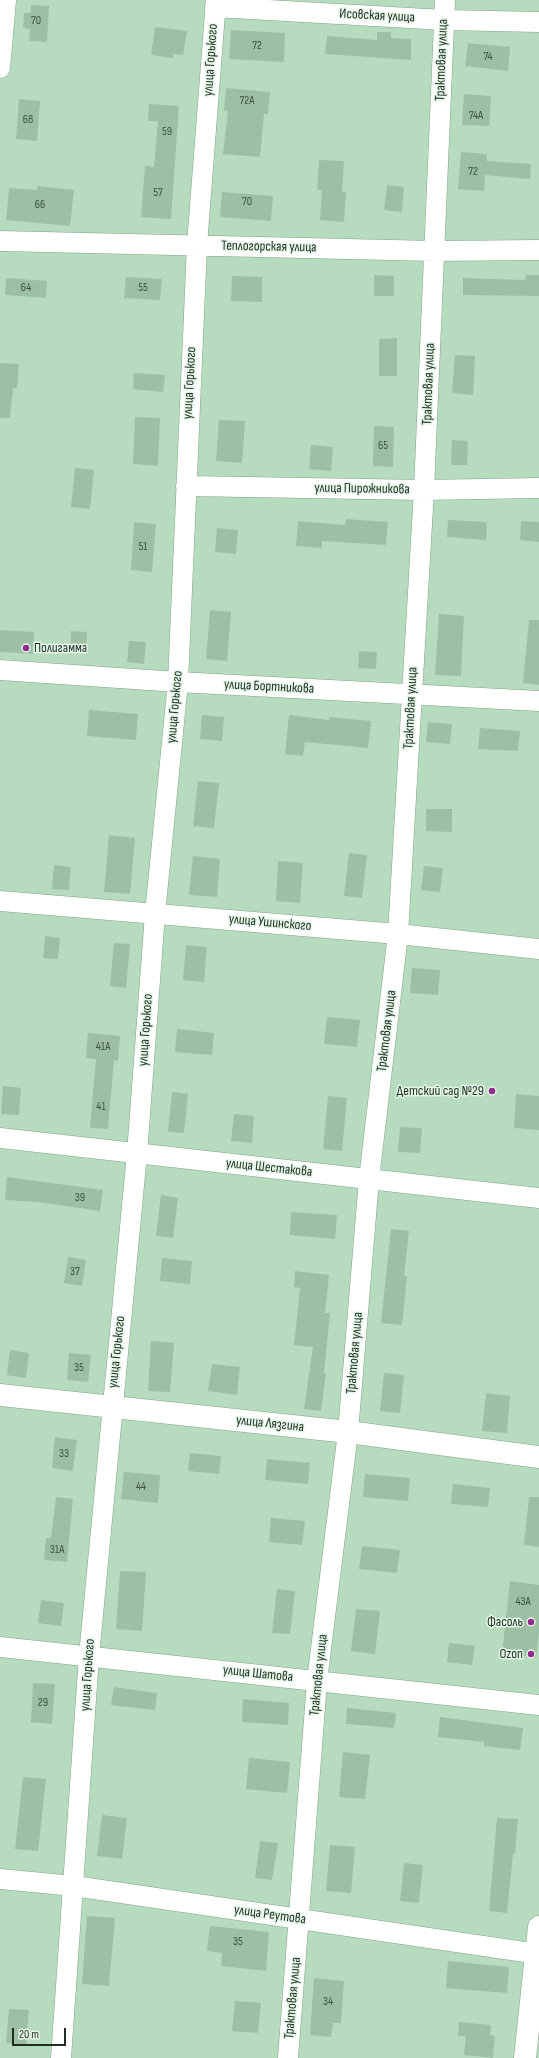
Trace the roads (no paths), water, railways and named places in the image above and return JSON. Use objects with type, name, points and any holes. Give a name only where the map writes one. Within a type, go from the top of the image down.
[{"type":"main road","name":"улица Лязгина","points":[[0,1395],[348,1432],[539,1457]]},
{"type":"main road","points":[[525,2058],[538,1953],[539,1927]]},
{"type":"street","points":[[0,68],[6,0]]},
{"type":"street","name":"Трактовая улица","points":[[288,2058],[300,1919],[317,1681],[348,1432],[369,1179],[398,934],[424,490],[445,0]]},
{"type":"street","name":"Исовская улица","points":[[215,4],[444,20],[539,22]]},
{"type":"street","name":"улица Горького","points":[[61,2058],[89,1656],[137,1154],[155,914],[178,682],[196,246],[215,4]]},
{"type":"street","name":"Теплогорская улица","points":[[0,241],[434,251],[539,250]]},
{"type":"street","name":"улица Пирожникова","points":[[186,486],[424,490],[539,488]]},
{"type":"street","name":"улица Бортникова","points":[[0,670],[178,682],[539,701]]},
{"type":"street","name":"улица Ушинского","points":[[0,901],[398,934],[539,949]]},
{"type":"street","name":"улица Шестакова","points":[[0,1138],[539,1198]]},
{"type":"street","name":"улица Шатова","points":[[0,1647],[539,1705]]},
{"type":"street","name":"улица Реутова","points":[[0,1879],[74,1886],[538,1953]]},
{"type":"place","name":"Полигамма","points":[[26,648]]},
{"type":"place","name":"Детский сад №29","points":[[492,1091]]},
{"type":"place","name":"Фасоль","points":[[531,1622]]},
{"type":"place","name":"Ozon","points":[[531,1654]]}]
